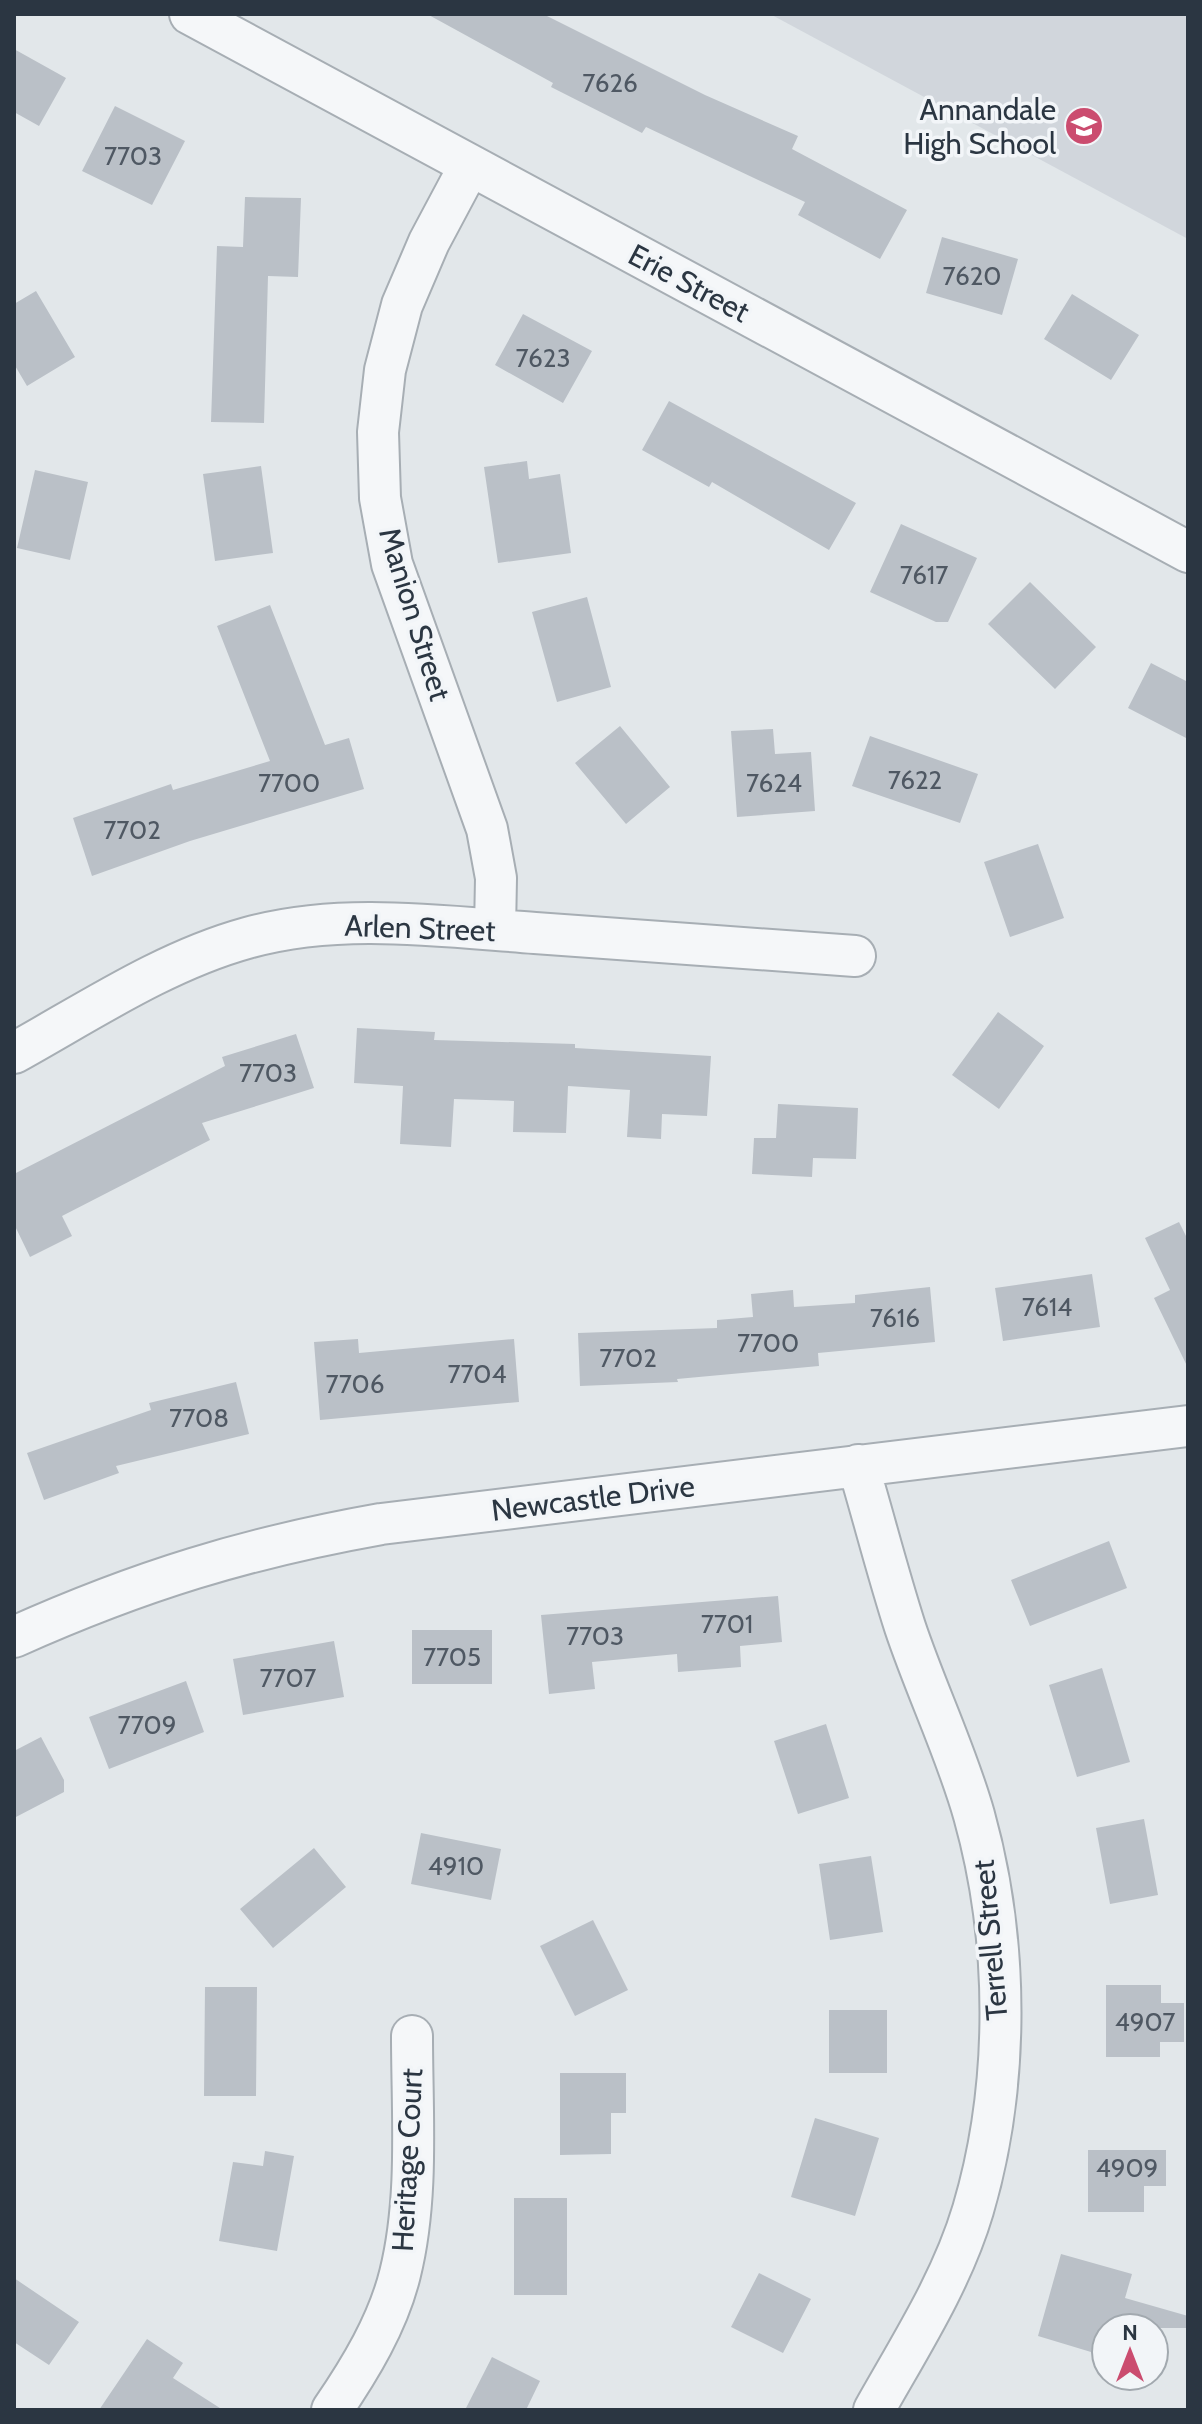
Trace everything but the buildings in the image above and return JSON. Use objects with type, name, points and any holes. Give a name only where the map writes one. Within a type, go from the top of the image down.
[{"type":"street","name":"Erie Street","points":[[190,14],[1188,552]]},
{"type":"street","name":"Manion Street","points":[[470,165],[429,242],[402,305],[385,370],[378,445],[380,498],[392,564],[487,829],[496,878],[495,930]]},
{"type":"street","name":"Arlen Street","points":[[14,1053],[152,977],[246,938],[310,925],[495,930],[855,956]]},
{"type":"street","name":"Newcastle Drive","points":[[14,1637],[96,1600],[198,1564],[297,1539],[381,1524],[1188,1426]]},
{"type":"street","name":"Terrell Street","points":[[858,1465],[905,1628],[974,1813],[988,1875],[999,1966],[999,2057],[988,2149],[972,2212],[924,2322],[874,2410]]},
{"type":"street","name":"Heritage Court","points":[[332,2410],[381,2327],[400,2275],[409,2217],[412,2036]]},
{"type":"shaded area","name":"Annandale High School","points":[[770,14],[1188,14],[1188,239]]},
{"type":"place","name":"Annandale High School","points":[[1084,126]]}]
